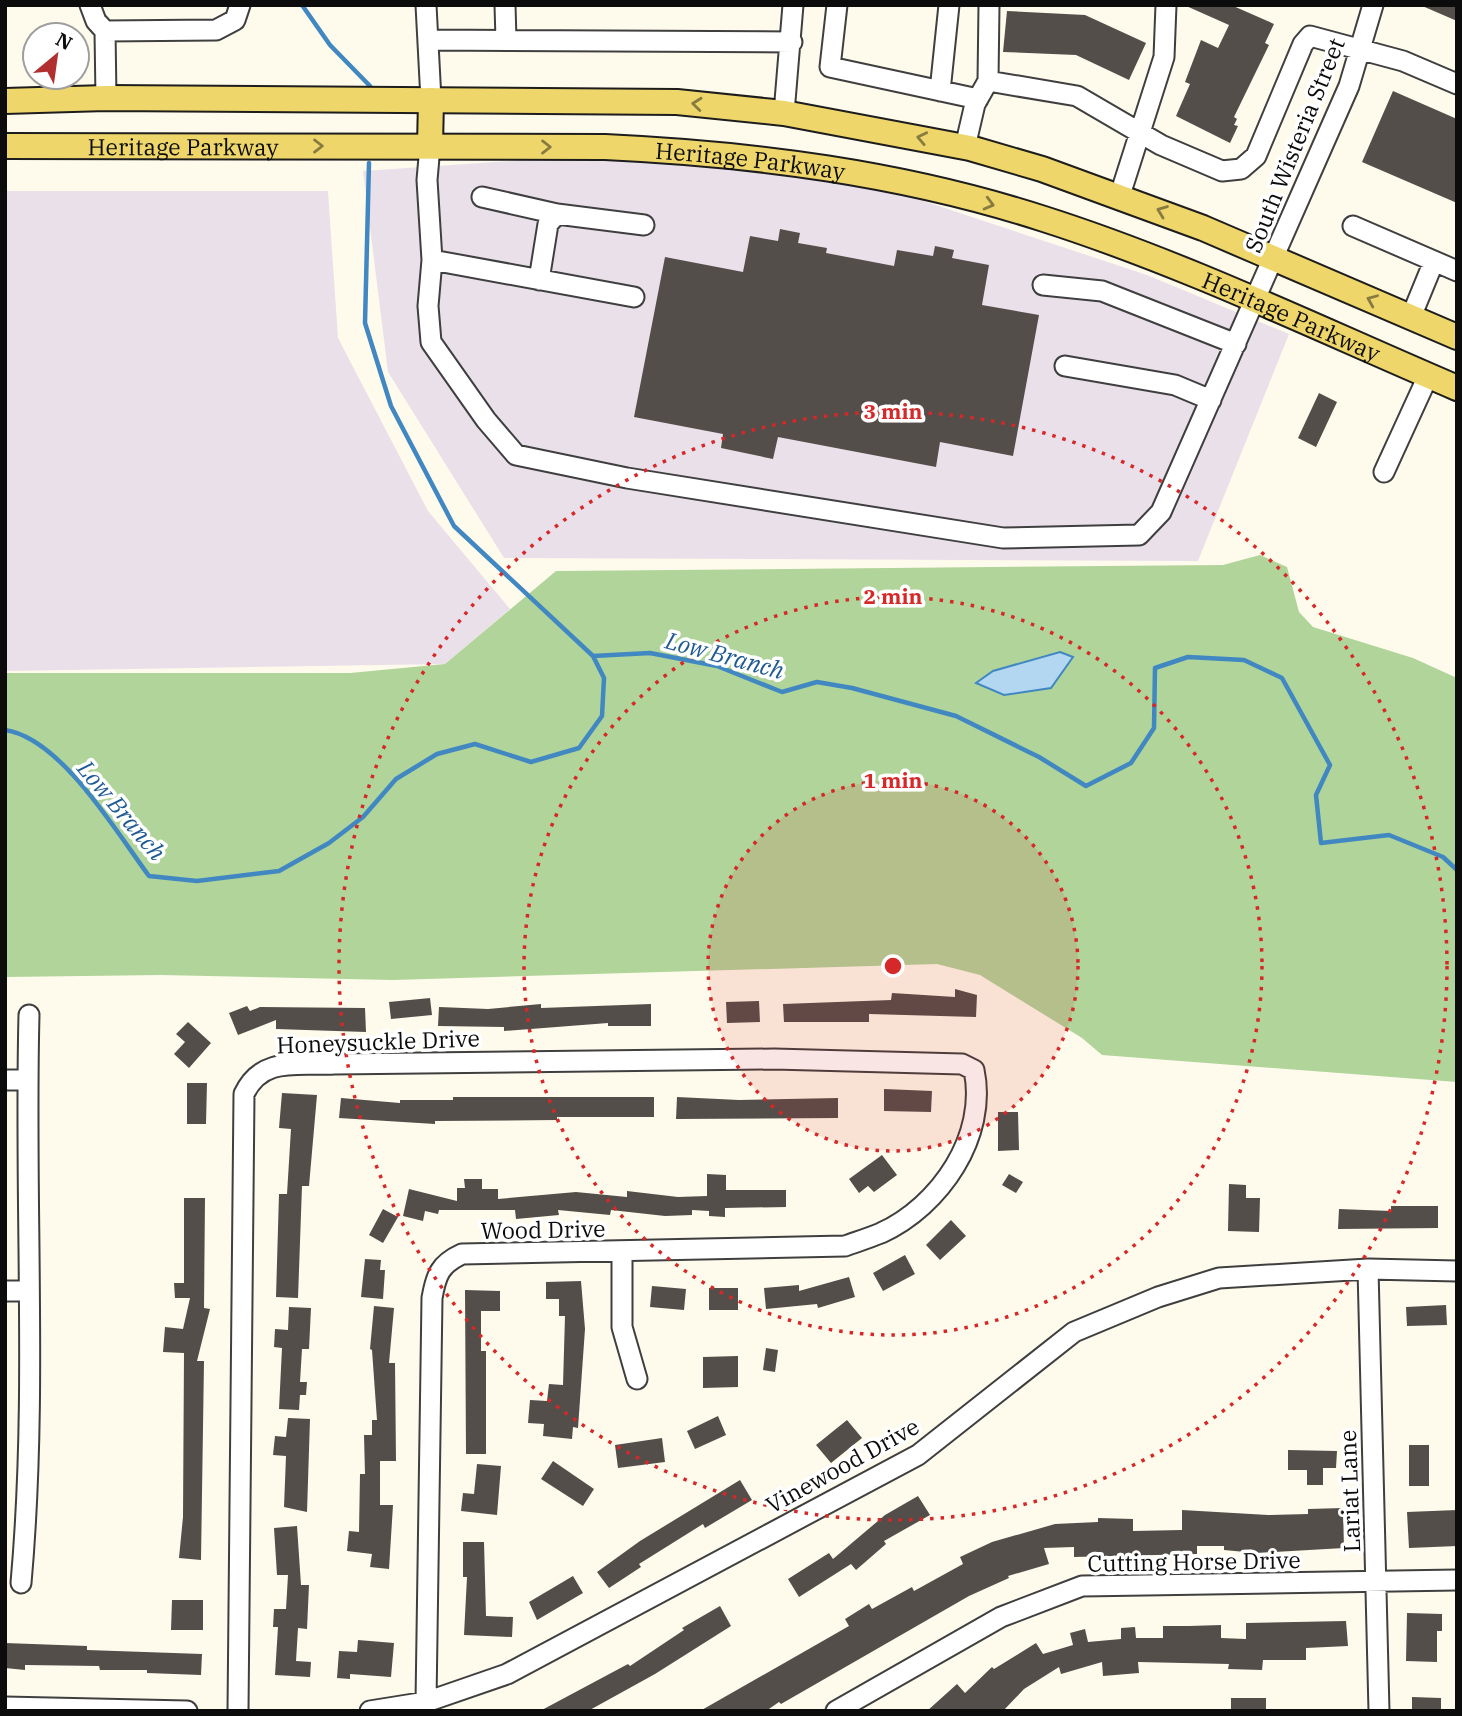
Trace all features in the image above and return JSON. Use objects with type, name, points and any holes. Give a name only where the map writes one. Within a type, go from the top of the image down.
[{"type":"main road","name":"Heritage Parkway","points":[[5,100],[106,98],[677,102],[784,113],[965,147],[1120,195],[1457,337]]},
{"type":"main road","points":[[430,146],[431,100]]},
{"type":"main road","name":"Heritage Parkway","points":[[5,146],[605,147],[694,151],[852,171],[1044,219],[1255,301],[1457,388]]},
{"type":"street","points":[[90,5],[96,21],[105,31],[106,98]]},
{"type":"street","points":[[105,31],[216,30],[235,20],[240,5]]},
{"type":"street","points":[[426,5],[431,100]]},
{"type":"street","points":[[505,5],[506,40]]},
{"type":"street","points":[[784,113],[793,5]]},
{"type":"street","points":[[837,5],[830,67],[978,99]]},
{"type":"street","points":[[940,91],[949,5]]},
{"type":"street","points":[[965,147],[978,99],[988,81],[989,5]]},
{"type":"street","points":[[1120,195],[1164,57],[1166,5]]},
{"type":"street","name":"South Wisteria Street","points":[[430,146],[427,180],[432,260],[428,306],[431,342],[486,420],[516,455],[627,478],[1003,538],[1139,535],[1161,512],[1274,259],[1349,86],[1373,5]]},
{"type":"street","points":[[988,81],[1077,96],[1161,145],[1222,171],[1241,169],[1256,156],[1303,44],[1310,36],[1402,61],[1457,84]]},
{"type":"street","points":[[428,40],[792,42]]},
{"type":"street","points":[[482,197],[557,214],[644,225]]},
{"type":"street","points":[[539,280],[548,224],[557,214]]},
{"type":"street","points":[[1353,226],[1457,271]]},
{"type":"street","points":[[432,260],[634,297]]},
{"type":"street","points":[[1411,317],[1434,261]]},
{"type":"street","points":[[1043,285],[1102,291],[1236,344]]},
{"type":"street","points":[[1065,366],[1175,385],[1211,400]]},
{"type":"street","points":[[1384,472],[1428,376]]},
{"type":"street","points":[[21,1583],[25,1536],[29,1291],[29,1015]]},
{"type":"street","name":"Honeysuckle Drive","points":[[239,1711],[244,1094],[252,1077],[270,1067],[334,1064],[719,1060],[962,1065],[974,1070]]},
{"type":"street","name":"Wood Drive","points":[[426,1702],[432,1298],[436,1275],[446,1262],[462,1254],[845,1246],[882,1233],[926,1203],[960,1158],[975,1125],[978,1090],[974,1070]]},
{"type":"street","points":[[5,1080],[28,1080]]},
{"type":"street","points":[[622,1252],[622,1327],[638,1379]]},
{"type":"street","name":"Vinewood Drive","points":[[370,1711],[426,1702],[507,1674],[918,1455],[1074,1332],[1157,1297],[1219,1278],[1368,1269],[1457,1271]]},
{"type":"street","name":"Lariat Lane","points":[[1368,1269],[1379,1711]]},
{"type":"street","points":[[5,1291],[29,1291]]},
{"type":"street","name":"Cutting Horse Drive","points":[[835,1711],[1001,1617],[1082,1586],[1457,1580]]},
{"type":"street","points":[[5,1707],[187,1711]]},
{"type":"shaded area","points":[[614,154],[863,181],[1147,275],[1289,334],[1198,561],[504,558],[388,372],[363,171]]},
{"type":"shaded area","points":[[5,191],[328,191],[338,338],[428,511],[510,609],[445,664],[5,671]]},
{"type":"green space","points":[[1260,555],[1287,567],[1299,612],[1313,627],[1413,658],[1457,678],[1457,1082],[1102,1055],[1082,1038],[980,975],[937,964],[393,980],[161,975],[5,977],[5,673],[350,673],[445,664],[556,571],[1223,565]]},
{"type":"water","points":[[1060,652],[1073,657],[1051,688],[1004,695],[976,683],[993,671]]},
{"type":"building","points":[[1184,5],[1231,5],[1274,24],[1265,43],[1269,45],[1234,117],[1237,119],[1234,125],[1238,126],[1230,143],[1176,116],[1190,84],[1185,82],[1201,40],[1218,48],[1229,25]]},
{"type":"building","points":[[1420,5],[1457,5],[1457,21]]},
{"type":"building","points":[[1007,11],[1085,15],[1146,43],[1129,80],[1076,55],[1003,52]]},
{"type":"building","points":[[1393,91],[1457,119],[1457,203],[1362,162]]},
{"type":"building","points":[[780,229],[800,233],[798,243],[827,248],[826,253],[894,266],[897,250],[933,256],[935,246],[954,250],[952,258],[989,265],[982,305],[1039,315],[1013,456],[940,442],[936,467],[778,437],[773,459],[721,448],[723,434],[634,417],[665,257],[743,272],[750,236],[778,241]]},
{"type":"building","points":[[1319,393],[1337,402],[1316,447],[1298,438]]},
{"type":"building","points":[[955,989],[977,995],[976,1017],[869,1014],[869,1022],[784,1022],[783,1004],[891,1000],[892,993],[955,997]]},
{"type":"building","points":[[430,998],[432,1015],[391,1019],[389,1002]]},
{"type":"building","points":[[759,1001],[760,1022],[727,1023],[726,1002]]},
{"type":"building","points":[[541,1004],[541,1008],[651,1004],[651,1026],[608,1026],[608,1023],[504,1031],[504,1027],[438,1026],[439,1007],[488,1009]]},
{"type":"building","points":[[247,1006],[250,1011],[260,1007],[365,1008],[366,1032],[276,1029],[276,1020],[238,1035],[229,1013]]},
{"type":"building","points":[[188,1022],[211,1043],[189,1068],[174,1054],[185,1042],[176,1034]]},
{"type":"building","points":[[187,1083],[207,1083],[206,1124],[187,1124]]},
{"type":"building","points":[[884,1089],[932,1091],[931,1112],[884,1111]]},
{"type":"building","points":[[282,1093],[317,1095],[309,1186],[302,1186],[298,1298],[276,1297],[279,1194],[287,1194],[291,1129],[279,1128]]},
{"type":"building","points":[[453,1097],[654,1097],[654,1117],[557,1117],[557,1120],[435,1121],[435,1124],[339,1118],[341,1098],[400,1103],[400,1100],[453,1100]]},
{"type":"building","points":[[677,1097],[739,1100],[838,1098],[838,1118],[676,1119]]},
{"type":"building","points":[[998,1112],[1018,1112],[1019,1150],[998,1151]]},
{"type":"building","points":[[882,1155],[897,1175],[874,1192],[868,1186],[859,1193],[849,1179]]},
{"type":"building","points":[[707,1174],[726,1175],[726,1190],[786,1190],[786,1207],[725,1208],[725,1217],[709,1216],[709,1211],[692,1210],[692,1215],[665,1216],[611,1210],[610,1215],[558,1210],[559,1215],[516,1219],[515,1210],[439,1210],[438,1214],[425,1211],[423,1221],[403,1216],[409,1189],[457,1201],[457,1188],[465,1188],[464,1179],[482,1179],[482,1189],[498,1189],[498,1199],[576,1192],[627,1197],[627,1191],[678,1197],[707,1196]]},
{"type":"building","points":[[1009,1174],[1023,1182],[1016,1193],[1002,1185]]},
{"type":"building","points":[[1229,1184],[1246,1185],[1246,1198],[1260,1198],[1259,1232],[1228,1231]]},
{"type":"building","points":[[184,1198],[205,1198],[204,1308],[210,1309],[197,1361],[204,1361],[201,1560],[179,1558],[183,1517],[184,1353],[163,1352],[165,1327],[183,1329],[190,1298],[175,1298],[174,1283],[184,1283]]},
{"type":"building","points":[[1391,1206],[1438,1206],[1438,1228],[1338,1229],[1339,1209],[1391,1211]]},
{"type":"building","points":[[383,1209],[398,1217],[383,1243],[369,1235]]},
{"type":"building","points":[[951,1220],[966,1236],[940,1260],[926,1245]]},
{"type":"building","points":[[905,1255],[915,1274],[883,1291],[873,1273]]},
{"type":"building","points":[[365,1259],[381,1260],[380,1270],[385,1270],[383,1299],[361,1297]]},
{"type":"building","points":[[849,1277],[855,1297],[818,1308],[817,1304],[766,1309],[764,1288],[799,1285],[799,1291]]},
{"type":"building","points":[[581,1281],[585,1329],[578,1428],[573,1427],[572,1439],[543,1436],[544,1424],[528,1423],[530,1400],[547,1401],[549,1384],[563,1385],[565,1316],[559,1316],[559,1299],[546,1299],[546,1282]]},
{"type":"building","points":[[652,1286],[686,1289],[684,1310],[650,1307]]},
{"type":"building","points":[[709,1288],[738,1288],[738,1310],[709,1310]]},
{"type":"building","points":[[465,1290],[500,1291],[500,1311],[481,1311],[481,1351],[486,1351],[486,1454],[466,1454]]},
{"type":"building","points":[[1446,1305],[1447,1325],[1407,1326],[1406,1307]]},
{"type":"building","points":[[374,1306],[394,1308],[389,1363],[395,1363],[396,1461],[380,1461],[380,1505],[393,1505],[389,1569],[370,1567],[372,1554],[347,1551],[349,1531],[359,1532],[360,1474],[365,1474],[364,1435],[372,1435],[372,1420],[377,1420],[370,1349]]},
{"type":"building","points":[[289,1307],[311,1308],[309,1349],[302,1349],[300,1382],[307,1382],[306,1395],[300,1395],[299,1410],[279,1409],[282,1348],[274,1347],[275,1329],[288,1330]]},
{"type":"building","points":[[766,1348],[778,1350],[775,1372],[763,1370]]},
{"type":"building","points":[[738,1356],[738,1387],[703,1388],[703,1357]]},
{"type":"building","points":[[718,1416],[726,1435],[695,1449],[687,1431]]},
{"type":"building","points":[[288,1418],[310,1419],[307,1512],[284,1507],[286,1456],[273,1455],[275,1436],[286,1437]]},
{"type":"building","points":[[847,1420],[862,1438],[831,1463],[816,1445]]},
{"type":"building","points":[[662,1438],[665,1462],[618,1468],[615,1445]]},
{"type":"building","points":[[1409,1445],[1429,1445],[1429,1486],[1409,1486]]},
{"type":"building","points":[[1288,1450],[1337,1451],[1336,1468],[1323,1468],[1323,1485],[1307,1485],[1307,1470],[1288,1470]]},
{"type":"building","points":[[553,1461],[594,1489],[583,1506],[541,1479]]},
{"type":"building","points":[[477,1464],[501,1466],[497,1515],[461,1511],[463,1493],[474,1494]]},
{"type":"building","points":[[740,1480],[752,1500],[705,1528],[703,1524],[639,1564],[641,1567],[609,1588],[597,1572],[640,1541]]},
{"type":"building","points":[[918,1496],[930,1515],[884,1541],[886,1544],[856,1570],[851,1564],[799,1597],[788,1579],[829,1553],[833,1559],[885,1515]]},
{"type":"building","points":[[1343,1508],[1344,1548],[1256,1553],[1224,1550],[1224,1546],[1197,1546],[1197,1554],[1074,1557],[1074,1547],[1044,1548],[1049,1564],[1008,1576],[1009,1578],[969,1596],[781,1704],[779,1702],[766,1711],[700,1711],[849,1626],[845,1619],[869,1604],[872,1609],[912,1587],[914,1591],[963,1564],[960,1557],[992,1542],[1055,1524],[1098,1522],[1098,1518],[1133,1519],[1133,1531],[1182,1530],[1182,1510],[1268,1515],[1308,1514],[1308,1509]]},
{"type":"building","points":[[1457,1510],[1457,1546],[1409,1548],[1407,1512]]},
{"type":"building","points":[[297,1526],[301,1585],[309,1585],[307,1629],[298,1628],[296,1661],[311,1662],[310,1677],[275,1675],[278,1627],[273,1627],[274,1609],[286,1609],[288,1575],[277,1575],[274,1528]]},
{"type":"building","points":[[463,1542],[484,1542],[486,1616],[513,1617],[512,1637],[464,1635],[467,1577],[463,1577]]},
{"type":"building","points":[[573,1576],[583,1593],[537,1620],[529,1602]]},
{"type":"building","points":[[172,1600],[203,1600],[203,1630],[171,1630]]},
{"type":"building","points":[[720,1606],[731,1626],[655,1674],[588,1711],[540,1711],[628,1664],[630,1666],[684,1630],[682,1628]]},
{"type":"building","points":[[1407,1613],[1442,1614],[1442,1631],[1437,1631],[1437,1662],[1406,1661]]},
{"type":"building","points":[[1346,1621],[1348,1646],[1306,1648],[1306,1660],[1263,1660],[1262,1670],[1228,1669],[1229,1664],[1138,1662],[1139,1673],[1103,1676],[1102,1662],[1061,1674],[1059,1667],[1024,1689],[1003,1711],[927,1711],[957,1684],[965,1693],[992,1667],[994,1669],[1036,1643],[1043,1654],[1073,1645],[1070,1633],[1085,1629],[1088,1642],[1121,1639],[1121,1628],[1135,1627],[1136,1638],[1163,1638],[1163,1626],[1221,1625],[1221,1638],[1246,1639],[1246,1623]]},
{"type":"building","points":[[358,1640],[394,1643],[391,1677],[350,1674],[350,1679],[337,1678],[339,1651],[357,1652]]},
{"type":"building","points":[[5,1643],[87,1646],[87,1650],[202,1654],[201,1675],[147,1673],[147,1670],[100,1670],[99,1666],[25,1665],[25,1670],[5,1668]]},
{"type":"building","points":[[1412,1697],[1441,1698],[1441,1711],[1412,1711]]},
{"type":"building","points":[[1231,1698],[1266,1698],[1266,1711],[1231,1711]]},
{"type":"waterway","points":[[302,5],[330,45],[370,86]]},
{"type":"waterway","points":[[369,163],[365,323],[391,406],[454,526],[593,656]]},
{"type":"waterway","name":"Low Branch","points":[[5,730],[26,737],[47,750],[67,768],[104,813],[149,876],[197,881],[279,871],[329,843],[363,817],[396,779],[437,754],[475,744],[531,762],[579,748],[602,716],[604,678],[593,656],[650,653],[717,666],[782,692],[817,682],[852,688],[956,716],[1039,757],[1086,786],[1131,763],[1154,728],[1155,668],[1188,657],[1244,660],[1282,678],[1330,765],[1316,795],[1321,843],[1389,835],[1443,857],[1457,870]]}]
